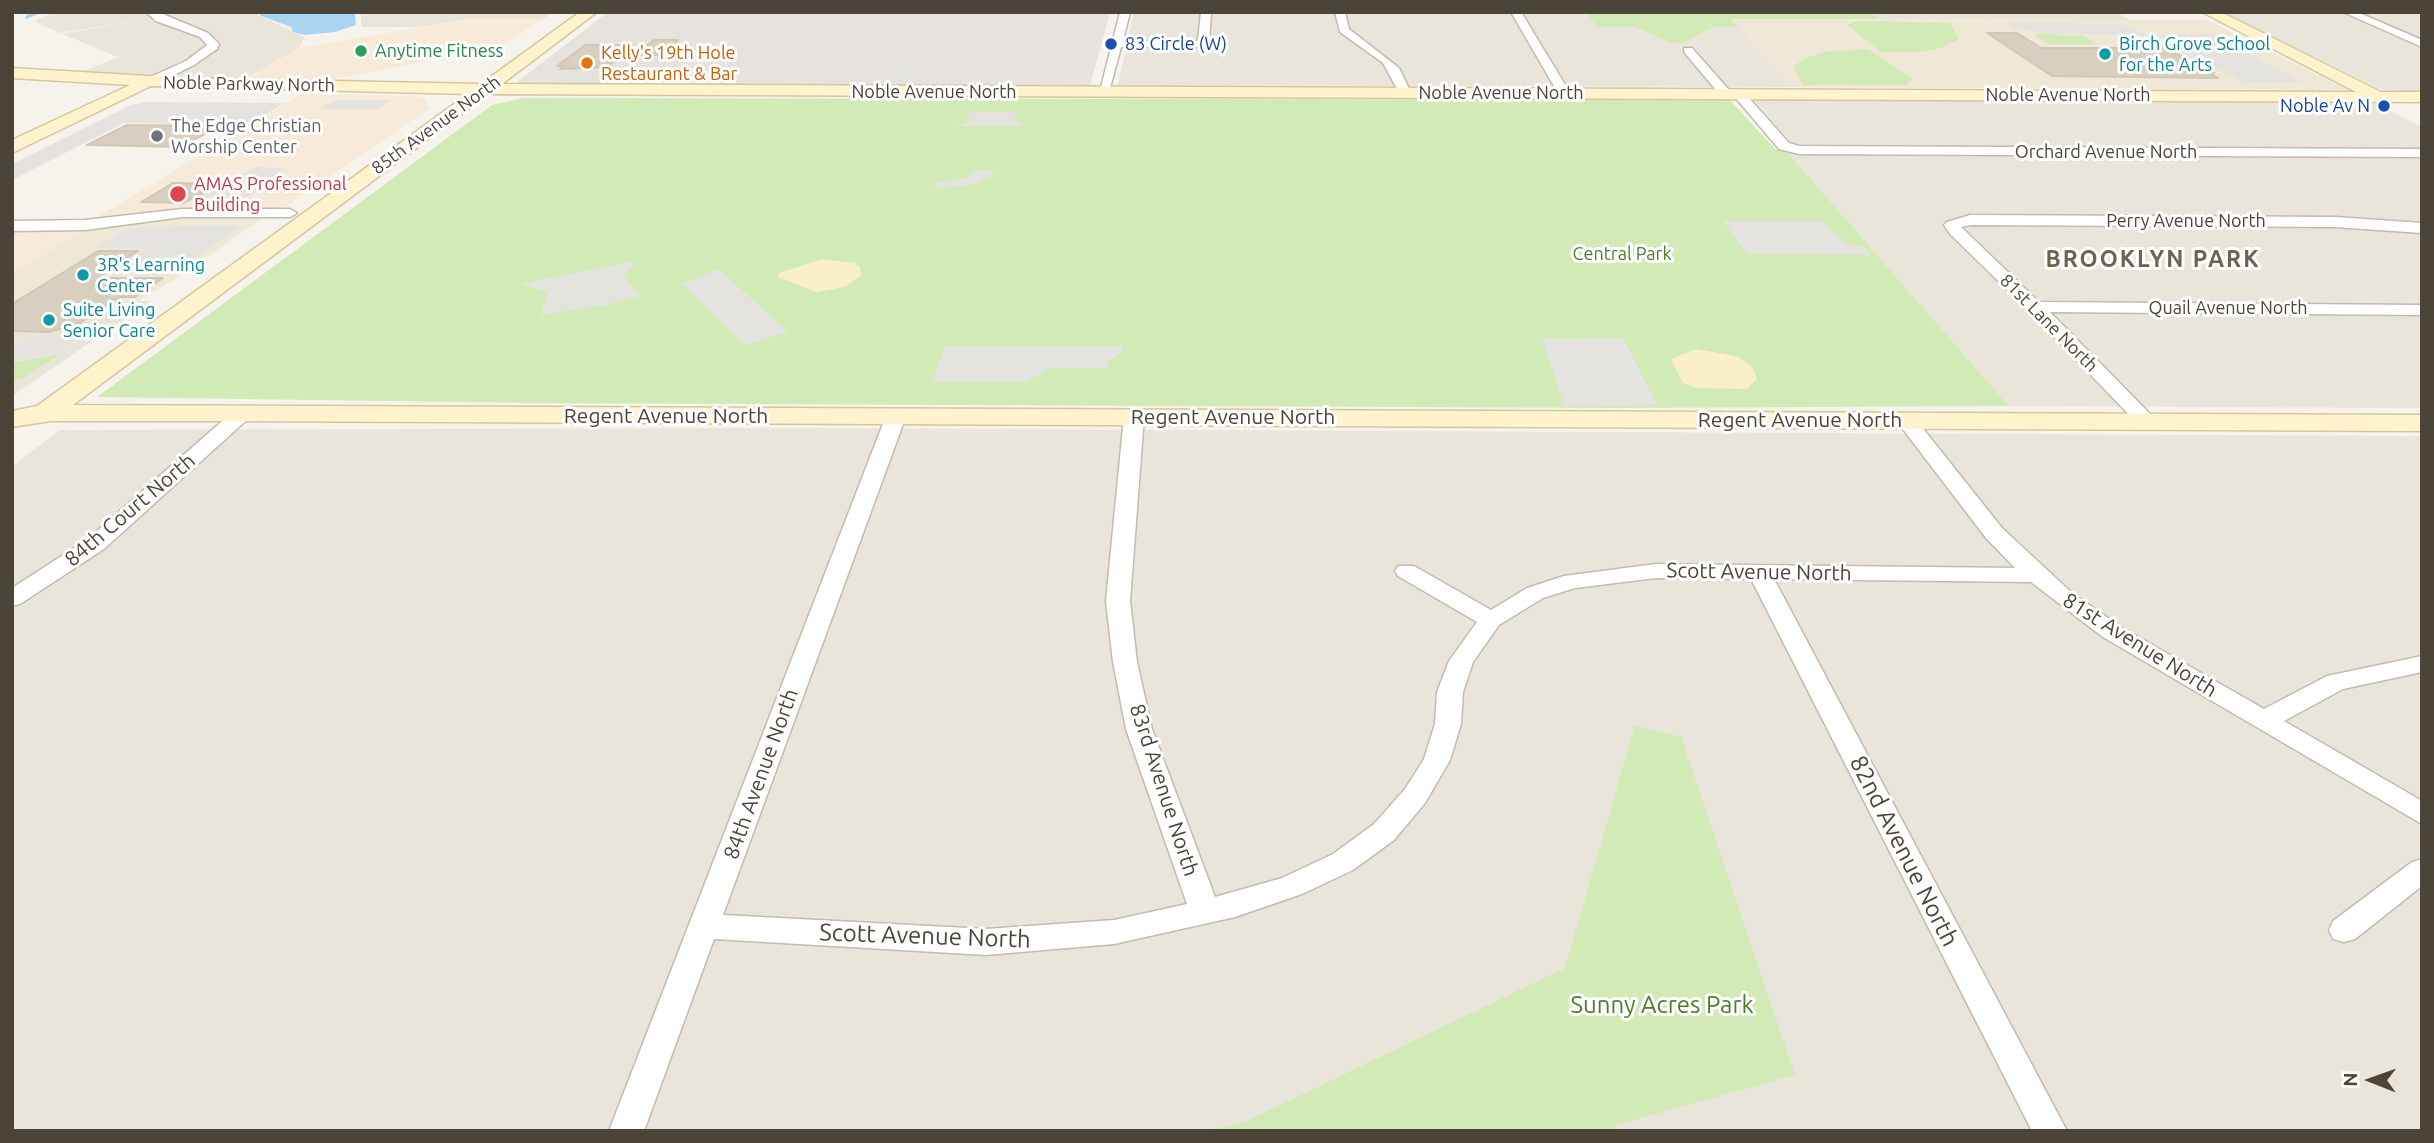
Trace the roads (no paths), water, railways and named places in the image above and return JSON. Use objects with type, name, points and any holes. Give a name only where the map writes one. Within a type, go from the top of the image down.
[{"type":"street","points":[[12,147],[211,50],[213,44],[204,35],[160,19],[151,12]]},
{"type":"street","name":"85th Avenue North","points":[[21,411],[388,161],[476,83],[572,12]]},
{"type":"street","name":"85th Avenue North","points":[[12,437],[21,411],[290,213],[428,115],[590,12]]},
{"type":"street","points":[[1103,92],[1125,12]]},
{"type":"street","points":[[1118,44],[1203,44],[1206,12]]},
{"type":"street","points":[[1340,12],[1344,30],[1387,61],[1395,70],[1405,93]]},
{"type":"street","points":[[1516,12],[1564,93]]},
{"type":"street","points":[[2209,12],[2412,113]]},
{"type":"street","points":[[2348,12],[2422,44]]},
{"type":"street","points":[[476,83],[521,43],[539,36]]},
{"type":"street","points":[[1358,42],[1381,38]]},
{"type":"street","points":[[1688,50],[1732,93]]},
{"type":"street","name":"Noble Parkway North","points":[[12,73],[143,85],[418,87],[476,83]]},
{"type":"street","name":"Noble Parkway North","points":[[12,80],[355,92],[476,83]]},
{"type":"street","name":"Noble Avenue North","points":[[476,83],[581,91]]},
{"type":"street","name":"Noble Avenue North","points":[[476,83],[522,93],[1732,93],[2422,97]]},
{"type":"street","points":[[355,92],[426,96],[436,103],[428,115]]},
{"type":"street","points":[[388,161],[406,154],[474,105],[522,93]]},
{"type":"street","name":"Orchard Avenue North","points":[[1732,93],[1781,143],[1790,148],[2422,153]]},
{"type":"street","points":[[12,226],[85,225],[182,213],[290,213]]},
{"type":"street","name":"Perry Avenue North","points":[[1952,225],[1970,220],[2335,222],[2422,228]]},
{"type":"street","name":"81st Lane North","points":[[1952,225],[1955,232],[2035,307],[2147,422]]},
{"type":"street","name":"Quail Avenue North","points":[[2035,307],[2422,310]]},
{"type":"street","name":"Regent Avenue North","points":[[21,411],[2422,423]]},
{"type":"street","name":"84th Court North","points":[[12,599],[96,544],[243,413]]},
{"type":"street","name":"84th Avenue North","points":[[626,1131],[896,416]]},
{"type":"street","name":"83rd Avenue North","points":[[1134,417],[1118,601],[1125,662],[1139,729],[1205,912]]},
{"type":"street","name":"81st Avenue North","points":[[1906,420],[1994,533],[2036,575],[2112,632],[2422,814]]},
{"type":"street","points":[[1406,571],[1491,620]]},
{"type":"street","name":"Scott Avenue North","points":[[704,926],[986,942],[1114,932],[1205,912],[1292,886],[1342,862],[1384,832],[1415,796],[1437,760],[1447,724],[1450,692],[1461,661],[1491,620],[1535,593],[1572,581],[1656,571],[2036,575]]},
{"type":"street","name":"82nd Avenue North","points":[[1759,572],[2050,1131]]},
{"type":"street","points":[[2264,721],[2336,682],[2387,669],[2422,664]]},
{"type":"street","points":[[2344,930],[2422,870]]},
{"type":"water","points":[[259,12],[355,12],[356,25],[335,32],[305,35],[261,16]]},
{"type":"waterway","points":[[27,17],[38,12]]},
{"type":"place","name":"83 Circle (W)","points":[[1111,44]]},
{"type":"place","name":"Anytime Fitness","points":[[361,51]]},
{"type":"place","name":"Birch Grove School for the Arts","points":[[2105,54]]},
{"type":"place","name":"Kelly's 19th Hole Restaurant & Bar","points":[[587,63]]},
{"type":"place","name":"Noble Av N","points":[[2384,106]]},
{"type":"place","name":"The Edge Christian Worship Center","points":[[157,136]]},
{"type":"place","name":"AMAS Professional Building","points":[[178,194]]},
{"type":"place","name":"3R's Learning Center","points":[[83,275]]},
{"type":"place","name":"Suite Living Senior Care","points":[[49,320]]},
{"type":"district","name":"BROOKLYN PARK","points":[[2153,259]]},
{"type":"park label","name":"Central Park","points":[[1622,254]]},
{"type":"park label","name":"Sunny Acres Park","points":[[1662,1005]]}]
